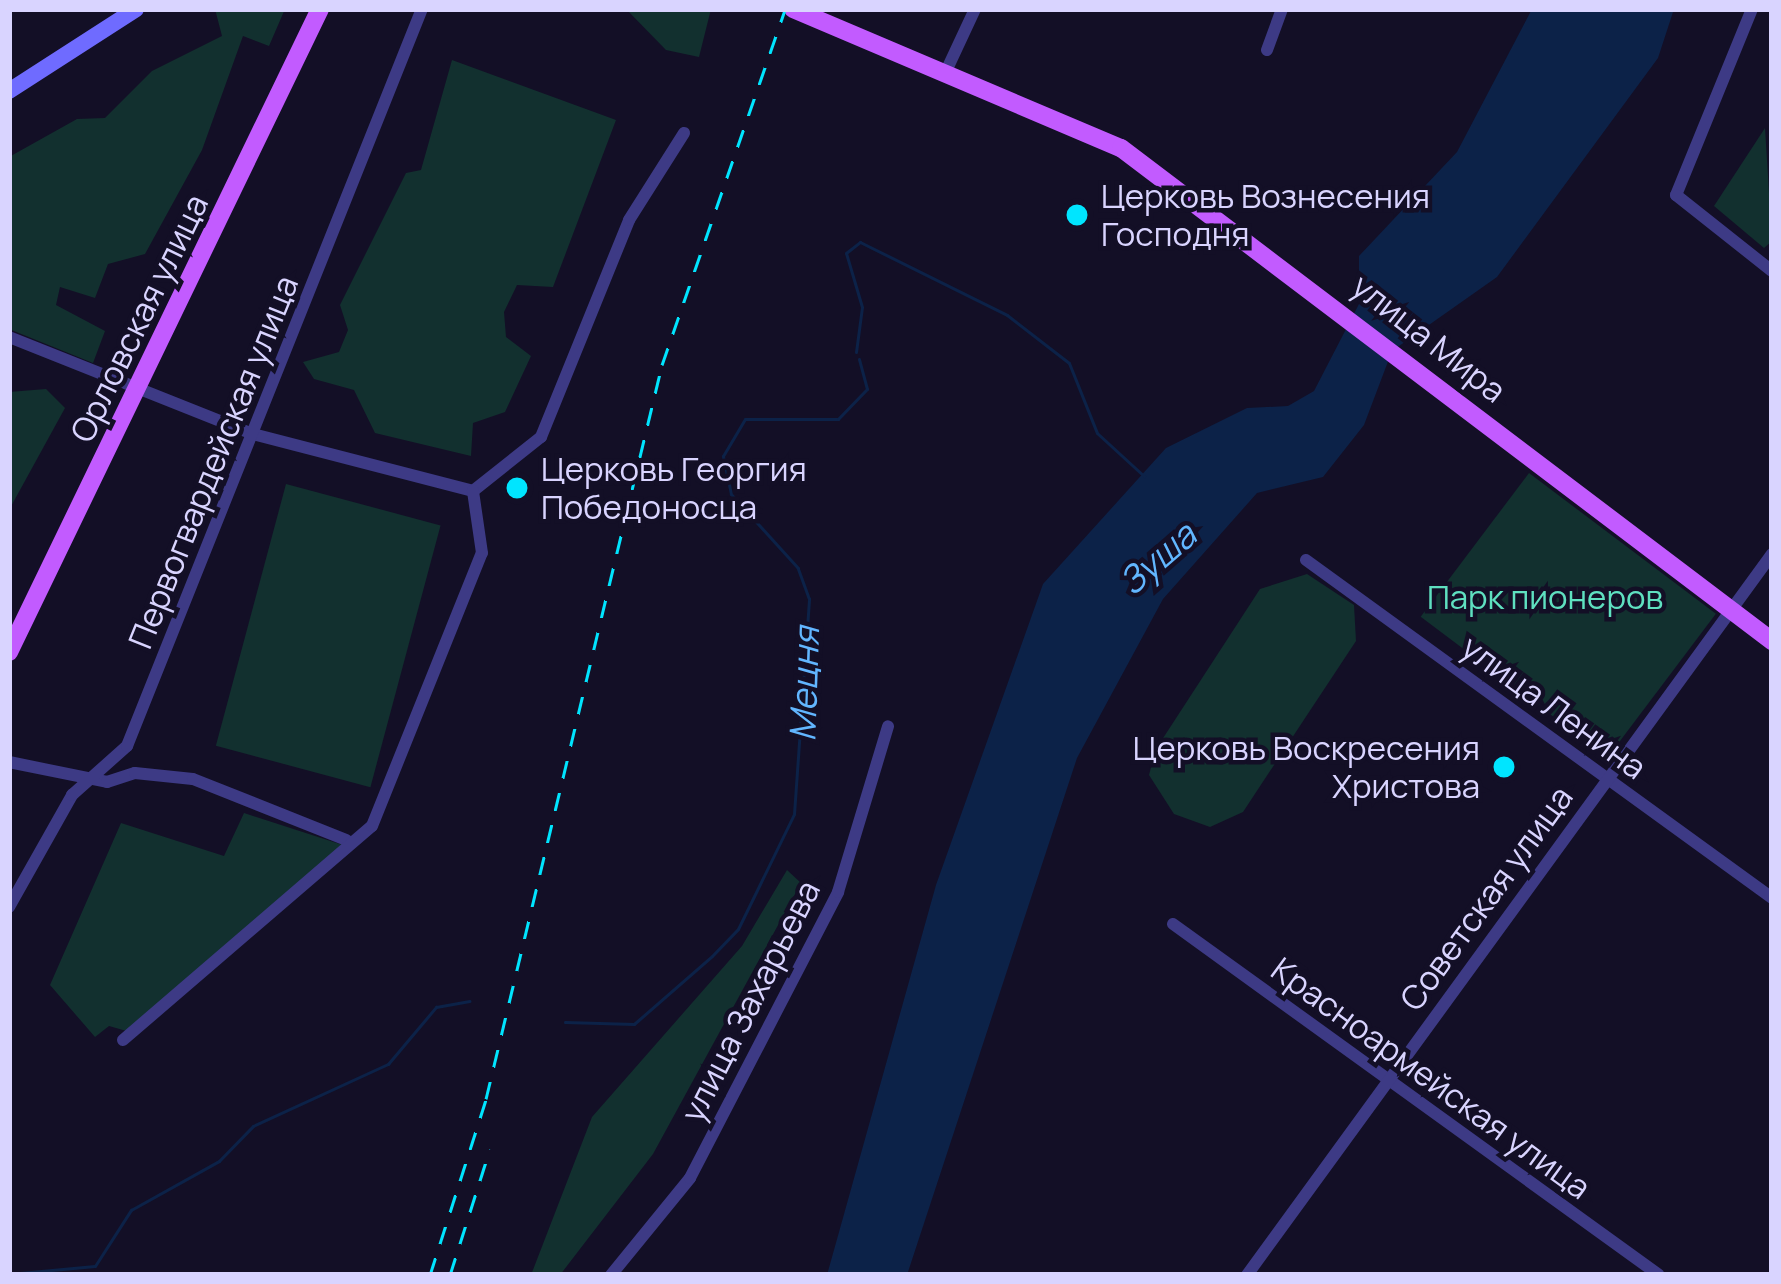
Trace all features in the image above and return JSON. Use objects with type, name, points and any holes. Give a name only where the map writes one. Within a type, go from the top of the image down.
[{"type":"main road","points":[[9,92],[136,9]]},
{"type":"main road","name":"Орловская улица","points":[[9,652],[320,9]]},
{"type":"main road","name":"улица Мира","points":[[794,9],[1078,123],[1282,260],[1772,641]]},
{"type":"street","name":"Первогвардейская улица","points":[[9,908],[88,778],[127,746],[422,9]]},
{"type":"street","points":[[949,68],[975,9]]},
{"type":"street","points":[[1267,50],[1282,9]]},
{"type":"street","points":[[1752,9],[1676,195],[1772,271]]},
{"type":"street","points":[[473,491],[541,437],[629,220],[684,133]]},
{"type":"street","points":[[9,337],[253,434],[473,491]]},
{"type":"street","points":[[123,1040],[385,805],[457,624],[485,527],[473,491]]},
{"type":"street","name":"Советская улица","points":[[1247,1275],[1772,554]]},
{"type":"street","name":"улица Ленина","points":[[1306,560],[1772,898]]},
{"type":"street","name":"улица Захарьева","points":[[611,1275],[690,1178],[838,892],[888,725]]},
{"type":"street","points":[[9,762],[88,778],[193,779],[346,841]]},
{"type":"street","name":"Красноармейская улица","points":[[1173,924],[1384,1082],[1659,1275]]},
{"type":"green space","points":[[215,9],[285,9],[269,46],[243,36],[202,150],[145,254],[108,264],[95,298],[60,287],[56,305],[105,331],[93,363],[9,329],[9,157],[77,119],[105,118],[152,71],[222,36]]},
{"type":"green space","points":[[626,9],[711,9],[699,57],[666,50]]},
{"type":"green space","points":[[452,60],[616,120],[553,287],[517,285],[504,312],[506,337],[531,356],[505,412],[473,423],[471,456],[375,433],[354,390],[314,379],[303,362],[339,352],[348,330],[340,305],[406,173],[421,170]]},
{"type":"green space","points":[[1765,128],[1772,241],[1764,248],[1714,206]]},
{"type":"green space","points":[[46,389],[65,408],[9,510],[9,392]]},
{"type":"green space","name":"Парк пионеров","points":[[1529,473],[1716,614],[1608,758],[1421,617]]},
{"type":"green space","points":[[286,484],[441,525],[370,787],[216,746]]},
{"type":"green space","points":[[1307,574],[1354,605],[1356,641],[1243,812],[1210,827],[1174,814],[1149,775],[1156,749],[1260,589]]},
{"type":"green space","points":[[244,813],[349,847],[137,1034],[109,1026],[95,1037],[50,985],[121,823],[224,856]]},
{"type":"green space","points":[[787,870],[801,883],[653,1154],[560,1275],[531,1275],[592,1117],[742,946]]},
{"type":"water","name":"Зуша","points":[[1532,9],[1674,9],[1658,58],[1497,277],[1392,351],[1364,425],[1323,477],[1257,493],[1163,599],[1077,758],[907,1275],[827,1275],[936,885],[1043,584],[1166,448],[1247,408],[1288,406],[1314,391],[1359,304],[1359,256],[1457,152]]},
{"type":"waterway","name":"Мецня","points":[[856,352],[862,307],[846,253],[860,242],[1007,315],[1069,363],[1097,433],[1144,476]]},
{"type":"waterway","name":"Мецня","points":[[565,1022],[634,1024],[712,956],[738,929],[794,814],[809,599],[798,568],[731,494],[723,456],[745,419],[838,419],[867,389],[859,359]]},
{"type":"waterway","name":"Мецня","points":[[9,1274],[95,1266],[131,1210],[219,1161],[253,1126],[388,1064],[436,1007],[469,1001]]},
{"type":"railway","points":[[430,1275],[486,1099],[662,365],[785,9]]},
{"type":"railway","points":[[450,1275],[490,1149]]},
{"type":"place","name":"Церковь Вознесения Господня","points":[[1077,215]]},
{"type":"place","name":"Церковь Георгия Победоносца","points":[[517,488]]},
{"type":"place","name":"Церковь Воскресения Христова","points":[[1504,767]]}]
